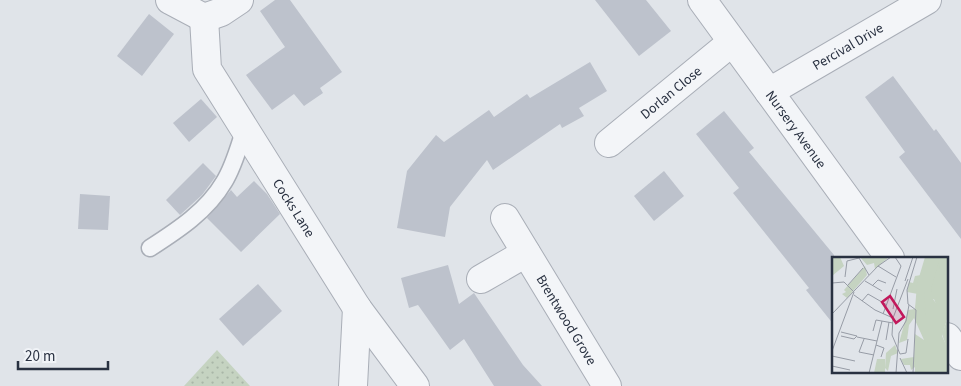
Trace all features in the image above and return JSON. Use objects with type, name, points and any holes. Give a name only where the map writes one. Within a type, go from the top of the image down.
[{"type":"street","points":[[170,0],[204,18],[221,12],[240,0]]},
{"type":"street","name":"Nursery Avenue","points":[[702,0],[889,257]]},
{"type":"street","name":"Percival Drive","points":[[769,92],[927,0]]},
{"type":"street","name":"Cocks Lane","points":[[204,18],[208,69],[357,308],[415,386]]},
{"type":"street","name":"Dorlan Close","points":[[609,143],[732,42]]},
{"type":"street","name":"Brentwood Grove","points":[[505,218],[607,386]]},
{"type":"street","points":[[482,279],[526,252]]},
{"type":"street","points":[[353,386],[357,308]]},
{"type":"street","points":[[948,338],[961,356]]},
{"type":"lane","points":[[150,248],[183,227],[205,207],[224,183],[245,128]]},
{"type":"green space","points":[[217,350],[250,386],[184,386]]},
{"type":"building","points":[[275,0],[290,0],[342,72],[320,88],[323,93],[304,106],[294,94],[272,110],[246,75],[285,47],[260,11]]},
{"type":"building","points":[[595,0],[646,0],[671,31],[639,56]]},
{"type":"building","points":[[149,14],[174,34],[142,76],[117,56]]},
{"type":"building","points":[[590,62],[607,91],[579,108],[584,116],[562,128],[560,124],[493,170],[487,160],[450,207],[445,237],[397,228],[407,171],[436,135],[444,142],[489,110],[494,117],[527,94],[530,98]]},
{"type":"building","points":[[893,76],[934,131],[936,129],[961,163],[961,239],[899,157],[905,152],[865,97]]},
{"type":"building","points":[[201,99],[217,117],[189,142],[173,123]]},
{"type":"building","points":[[724,111],[754,148],[749,152],[834,255],[832,257],[832,322],[806,290],[809,288],[733,193],[739,188],[696,134]]},
{"type":"building","points":[[203,163],[216,176],[202,195],[180,215],[166,200]]},
{"type":"building","points":[[664,171],[684,196],[654,221],[634,196]]},
{"type":"building","points":[[254,181],[267,194],[280,214],[241,252],[207,218],[231,190],[237,197]]},
{"type":"building","points":[[80,194],[110,196],[108,230],[78,229]]},
{"type":"building","points":[[448,265],[459,304],[474,293],[523,365],[542,386],[494,386],[464,339],[450,350],[418,305],[409,308],[401,278]]},
{"type":"building","points":[[258,284],[282,311],[243,346],[219,319]]}]
